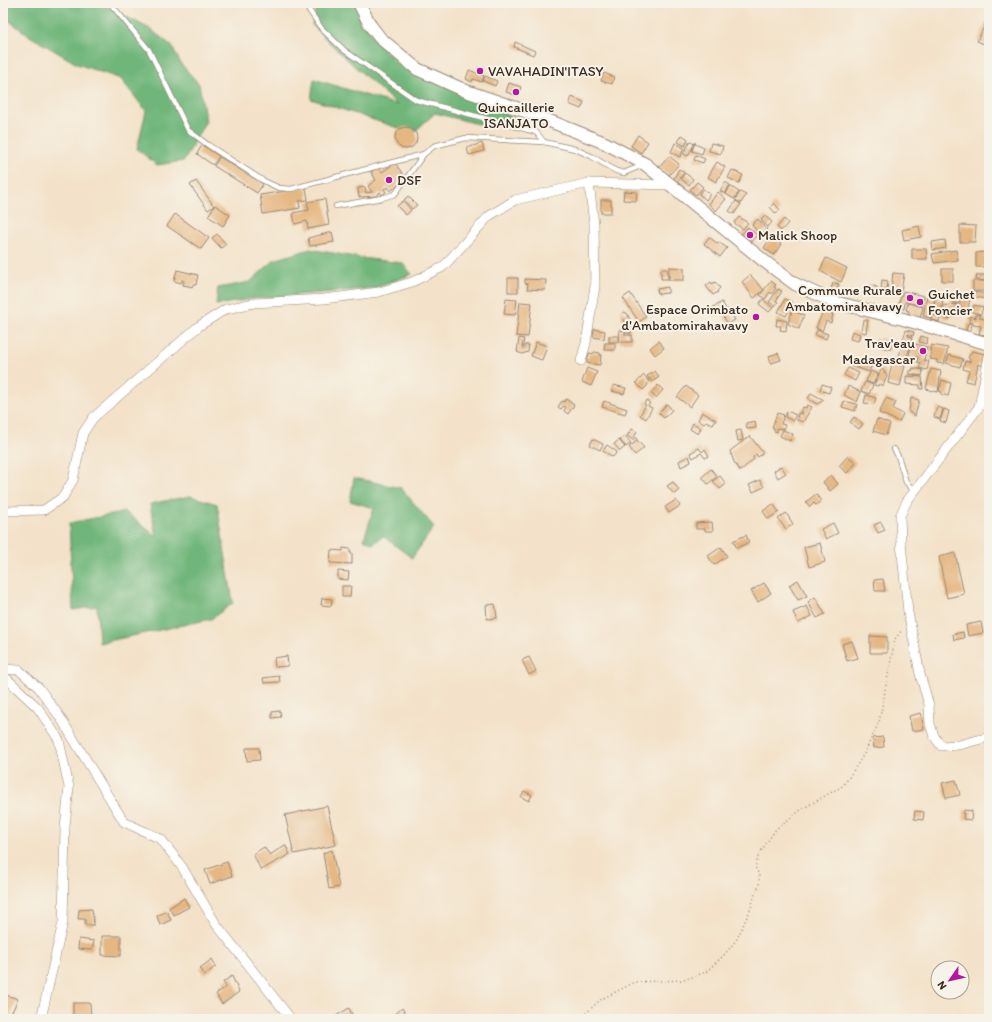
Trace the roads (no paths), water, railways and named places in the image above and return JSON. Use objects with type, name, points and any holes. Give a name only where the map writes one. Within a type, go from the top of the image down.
[{"type":"main road","points":[[359,3],[370,25],[380,38],[417,69],[466,91],[522,110],[605,144],[645,164],[794,284],[807,291],[850,307],[903,319],[989,344]]},
{"type":"street","points":[[3,511],[44,510],[63,497],[73,480],[83,434],[93,418],[199,326],[226,309],[254,303],[324,299],[379,292],[412,282],[442,267],[489,216],[515,200],[589,183],[672,185]]},
{"type":"street","points":[[581,362],[586,343],[595,286],[594,224],[589,183]]},
{"type":"street","points":[[989,356],[979,407],[914,491],[907,501],[900,516],[901,543],[910,622],[920,674],[929,705],[930,724],[934,736],[941,746],[959,745],[989,737]]},
{"type":"street","points":[[3,669],[19,670],[39,688],[60,717],[124,822],[161,839],[182,867],[216,924],[291,1019]]},
{"type":"street","points":[[3,674],[38,708],[59,740],[69,787],[65,828],[62,922],[41,1019]]},
{"type":"lane","points":[[110,3],[149,50],[188,130],[208,145],[250,172],[279,188],[291,189],[424,154]]},
{"type":"lane","points":[[304,3],[322,29],[344,50],[416,100],[536,132],[544,142]]},
{"type":"lane","points":[[336,206],[382,198],[395,194],[424,154],[434,146],[466,138],[544,142],[575,149],[591,156],[616,171],[624,173],[645,164]]},
{"type":"lane","points":[[894,449],[898,456],[906,482],[914,491]]},
{"type":"place","name":"VAVAHADIN'ITASY","points":[[480,71]]},
{"type":"place","name":"Quincaillerie ISANJATO","points":[[516,92]]},
{"type":"place","name":"DSF","points":[[389,180]]},
{"type":"place","name":"Malick Shoop","points":[[750,235]]},
{"type":"place","name":"Commune Rurale Ambatomirahavavy","points":[[910,298]]},
{"type":"place","name":"Guichet Foncier","points":[[920,302]]},
{"type":"place","name":"Espace Orimbato d'Ambatomirahavavy","points":[[756,317]]},
{"type":"place","name":"Trav'eau Madagascar","points":[[923,351]]}]
